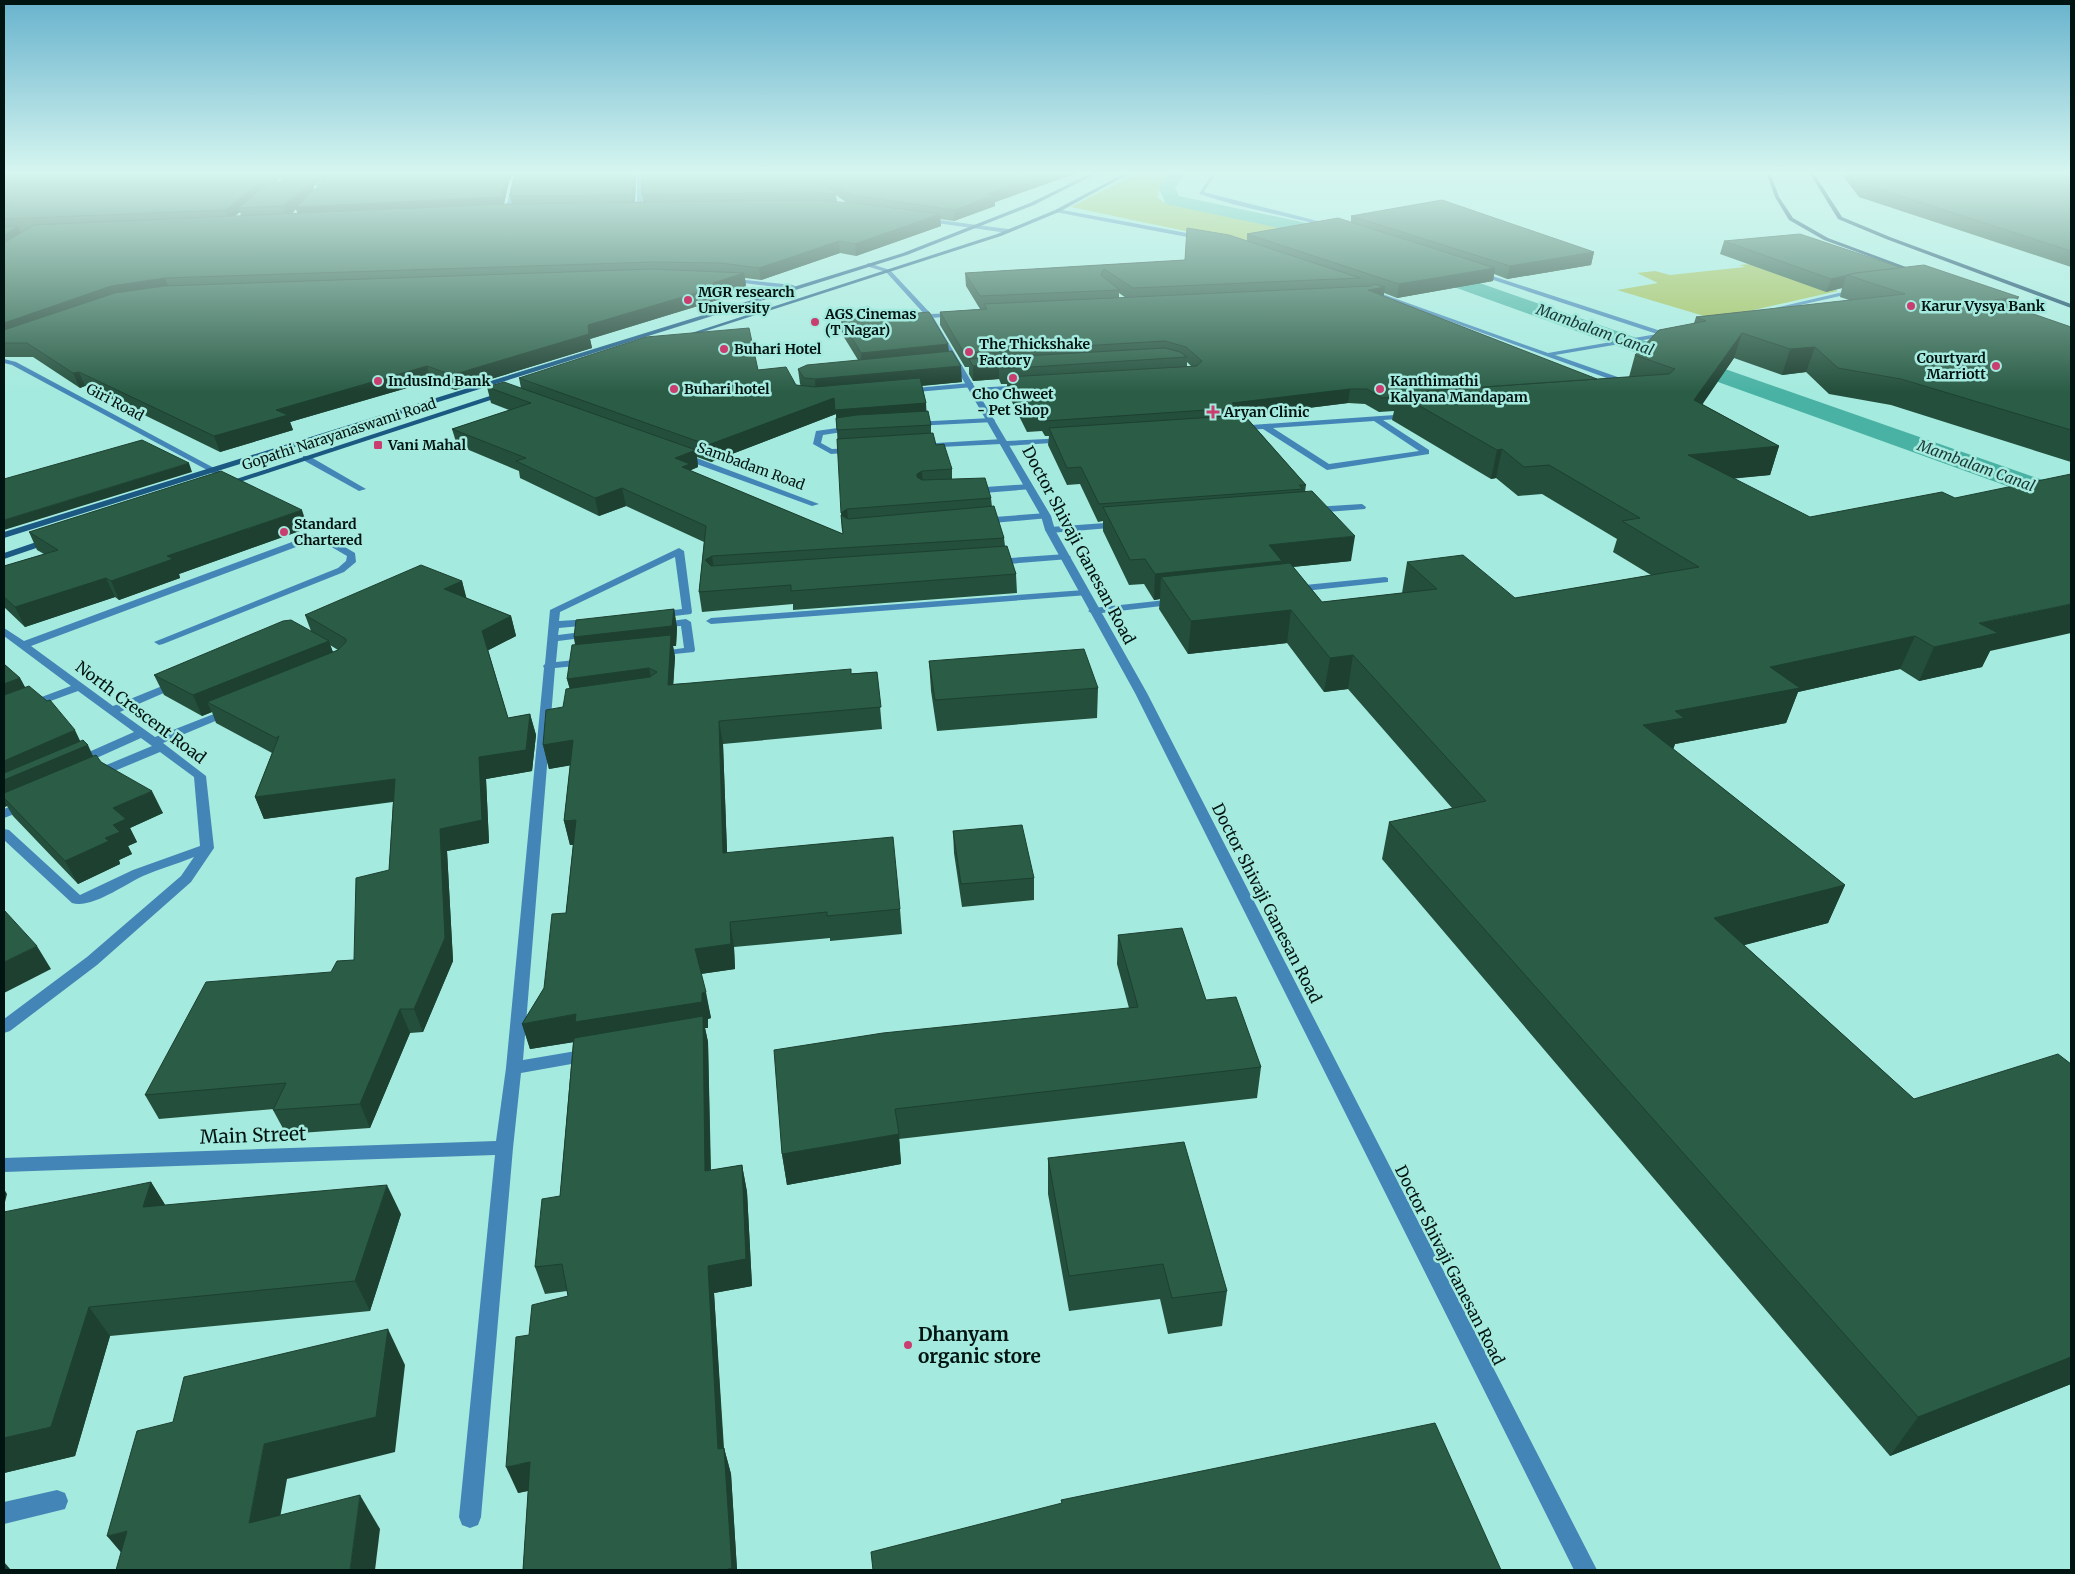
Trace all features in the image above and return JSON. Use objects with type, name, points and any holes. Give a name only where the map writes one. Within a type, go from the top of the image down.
[{"type":"main road","name":"Gopathi Narayanaswami Road","points":[[4,534],[868,265],[925,245]]},
{"type":"main road","points":[[668,342],[965,245]]},
{"type":"main road","points":[[1844,245],[1928,276]]},
{"type":"main road","points":[[1908,245],[2071,306]]},
{"type":"main road","name":"Gopathi Narayanaswami Road","points":[[216,487],[508,392]]},
{"type":"main road","points":[[4,556],[57,538]]},
{"type":"street","points":[[868,265],[888,271]]},
{"type":"street","points":[[1470,270],[1665,334]]},
{"type":"street","name":"Doctor Shivaji Ganesan Road","points":[[888,271],[930,316],[960,366],[1029,488],[1093,611],[1141,693],[1586,1570]]},
{"type":"street","points":[[722,279],[793,287]]},
{"type":"street","points":[[1752,314],[1848,291],[1867,290]]},
{"type":"street","points":[[1368,293],[1377,294],[1635,387]]},
{"type":"street","points":[[930,316],[968,314]]},
{"type":"street","points":[[1548,355],[1674,332]]},
{"type":"street","name":"Giri Road","points":[[4,361],[14,363],[213,468],[234,481]]},
{"type":"street","points":[[900,391],[972,387],[1032,387]]},
{"type":"street","points":[[508,392],[517,393]]},
{"type":"street","points":[[1226,428],[1415,415]]},
{"type":"street","points":[[1265,426],[1327,467],[1426,452],[1375,418]]},
{"type":"street","points":[[906,425],[991,420]]},
{"type":"street","points":[[858,427],[819,433],[817,444],[831,452],[860,450]]},
{"type":"street","points":[[907,447],[1072,439]]},
{"type":"street","name":"Sambadam Road","points":[[675,453],[815,504]]},
{"type":"street","points":[[306,458],[362,489]]},
{"type":"street","points":[[961,491],[1029,488]]},
{"type":"street","points":[[1304,511],[1362,507]]},
{"type":"street","points":[[967,523],[1128,524]]},
{"type":"street","points":[[23,645],[311,538],[324,539],[352,555],[351,562],[341,570],[159,642]]},
{"type":"street","points":[[470,1516],[504,1148],[514,1068],[544,710],[555,610],[679,551],[688,612],[649,621],[686,622],[690,650],[650,655]]},
{"type":"street","points":[[988,562],[1066,558]]},
{"type":"street","points":[[1288,590],[1385,580]]},
{"type":"street","points":[[711,621],[1084,594]]},
{"type":"street","points":[[1093,611],[1191,601]]},
{"type":"street","points":[[552,632],[602,621]]},
{"type":"street","name":"North Crescent Road","points":[[4,631],[200,776],[208,848]]},
{"type":"street","points":[[552,632],[602,632]]},
{"type":"street","points":[[548,666],[601,660]]},
{"type":"street","points":[[112,711],[189,678]]},
{"type":"street","points":[[4,715],[78,687]]},
{"type":"street","points":[[82,781],[158,744],[242,707]]},
{"type":"street","points":[[544,710],[561,708]]},
{"type":"street","points":[[62,769],[142,733]]},
{"type":"street","points":[[4,814],[38,799]]},
{"type":"street","points":[[4,833],[77,900],[90,897],[138,873],[208,848]]},
{"type":"street","points":[[4,1027],[92,961],[186,879],[208,848]]},
{"type":"street","points":[[514,1068],[603,1053]]},
{"type":"street","name":"Main Street","points":[[4,1165],[504,1148]]},
{"type":"street","points":[[4,1513],[57,1501]]},
{"type":"green space","points":[[1775,262],[1805,279],[1838,291],[1714,319],[1617,290],[1658,283],[1637,273],[1655,271],[1670,275]]},
{"type":"building","points":[[4,245],[826,245],[759,268],[721,263],[653,262],[165,278],[111,286],[4,323]]},
{"type":"building","points":[[1186,245],[1261,245],[1360,278],[1133,288],[1104,269],[1101,275],[1120,290],[980,296],[965,273],[1185,260]]},
{"type":"building","points":[[1282,245],[1424,245],[1495,268],[1399,284]]},
{"type":"building","points":[[1445,245],[1575,245],[1594,252],[1510,266]]},
{"type":"building","points":[[1737,245],[1834,245],[1902,268],[1856,273],[1831,279]]},
{"type":"building","points":[[2054,245],[2071,245],[2071,251]]},
{"type":"building","points":[[1924,265],[2019,297],[1993,300],[2071,327],[2071,430],[1901,379],[1838,368],[1815,347],[1790,349],[1742,333],[1694,400],[1779,446],[1688,455],[1810,517],[1942,492],[1955,498],[2071,474],[2071,604],[1979,623],[1998,633],[1934,647],[1915,636],[1770,667],[1800,688],[1675,711],[1684,718],[1643,725],[1845,885],[1714,918],[1914,1099],[2058,1054],[2071,1064],[2071,1357],[1918,1417],[1389,822],[1486,801],[1353,655],[1330,658],[1291,610],[1191,621],[1161,577],[1290,563],[1322,602],[1437,589],[1407,562],[1463,555],[1515,598],[1699,567],[1622,521],[1640,518],[1549,465],[1524,467],[1502,449],[1497,450],[1397,393],[1669,374],[1675,369],[1635,355],[1659,330],[1706,321],[1696,317],[1905,294],[1847,275]]},
{"type":"building","points":[[653,269],[744,273],[713,283],[723,285],[588,325],[589,334],[452,375],[427,366],[276,410],[288,415],[214,436],[79,372],[73,373],[27,343],[4,343],[4,330],[115,293],[165,286]]},
{"type":"building","points":[[1374,284],[1385,287],[1368,290],[1597,379],[1397,393],[1396,397],[1382,398],[1367,389],[1350,389],[1232,403],[1236,408],[1045,421],[1042,416],[1027,417],[1007,377],[1197,366],[1202,361],[1186,347],[1165,341],[964,353],[940,312],[987,309],[984,304],[1371,286]]},
{"type":"building","points":[[929,312],[948,344],[861,353],[841,320]]},
{"type":"building","points":[[749,328],[758,370],[786,367],[796,385],[815,387],[920,378],[926,403],[835,410],[834,398],[708,445],[519,378],[646,337]]},
{"type":"building","points":[[1165,348],[1180,352],[1187,357],[1001,369],[999,363],[973,366],[969,359]]},
{"type":"building","points":[[952,351],[961,366],[815,379],[804,378],[798,369],[807,365]]},
{"type":"building","points":[[504,382],[696,450],[675,458],[690,464],[682,467],[843,534],[841,515],[848,519],[994,506],[1004,538],[712,556],[705,560],[711,566],[1007,546],[1016,574],[791,591],[791,585],[699,592],[706,526],[622,488],[595,498],[516,461],[526,458],[452,429],[531,403],[487,387]]},
{"type":"building","points":[[928,411],[931,425],[837,430],[836,418]]},
{"type":"building","points":[[1244,415],[1306,485],[1299,485],[1303,489],[1099,504],[1081,467],[1067,468],[1049,428]]},
{"type":"building","points":[[933,433],[936,445],[944,444],[952,469],[922,471],[917,474],[917,477],[922,480],[985,478],[991,498],[847,509],[841,513],[837,439]]},
{"type":"building","points":[[142,440],[189,463],[4,520],[4,479]]},
{"type":"building","points":[[221,471],[302,510],[167,556],[173,559],[111,581],[106,578],[15,607],[4,597],[4,566],[58,550],[29,532]]},
{"type":"building","points":[[1312,491],[1355,536],[1269,545],[1282,561],[1155,574],[1145,559],[1130,560],[1103,507]]},
{"type":"building","points":[[421,565],[462,581],[444,589],[511,616],[482,631],[508,718],[530,714],[526,750],[479,757],[482,820],[440,829],[445,938],[414,1009],[400,1009],[360,1104],[273,1110],[286,1083],[145,1095],[206,982],[331,972],[337,961],[354,960],[356,878],[389,870],[395,779],[255,797],[279,736],[276,738],[207,702],[338,650],[346,642],[346,639],[305,615]]},
{"type":"building","points":[[674,609],[672,626],[574,637],[576,620]]},
{"type":"building","points":[[291,620],[329,641],[193,695],[154,675],[283,621]]},
{"type":"building","points":[[671,635],[668,685],[851,669],[851,674],[877,672],[881,707],[719,721],[723,853],[893,837],[900,909],[827,916],[827,912],[730,922],[731,944],[695,949],[706,992],[702,993],[702,1002],[575,1022],[576,1014],[522,1024],[544,988],[552,914],[566,913],[576,820],[564,821],[573,740],[543,745],[546,710],[563,707],[566,689],[650,677],[657,672],[649,668],[567,679],[572,645]]},
{"type":"building","points":[[1084,649],[1098,688],[935,700],[929,661]]},
{"type":"building","points":[[4,664],[20,678],[4,684]]},
{"type":"building","points":[[29,686],[47,701],[50,700],[75,730],[4,761],[4,695]]},
{"type":"building","points":[[83,740],[88,745],[4,780],[4,773]]},
{"type":"building","points":[[96,755],[101,762],[152,791],[113,808],[126,819],[113,825],[120,832],[105,838],[109,841],[65,861],[4,798],[4,793]]},
{"type":"building","points":[[1022,825],[1034,878],[961,884],[953,831]]},
{"type":"building","points":[[4,910],[37,946],[4,962]]},
{"type":"building","points":[[1182,928],[1206,1000],[1236,997],[1261,1067],[895,1109],[899,1134],[782,1154],[774,1050],[883,1033],[1138,1007],[1118,935]]},
{"type":"building","points":[[703,1016],[705,1171],[742,1165],[746,1259],[708,1266],[718,1449],[724,1448],[732,1568],[725,1570],[523,1570],[530,1462],[506,1467],[516,1337],[529,1335],[532,1305],[568,1296],[562,1264],[535,1267],[542,1199],[560,1196],[574,1038]]},
{"type":"building","points":[[1184,1142],[1227,1291],[1172,1298],[1163,1264],[1069,1276],[1048,1158]]},
{"type":"building","points":[[151,1182],[143,1207],[387,1185],[355,1281],[89,1307],[51,1427],[4,1438],[4,1212]]},
{"type":"building","points":[[388,1329],[376,1417],[264,1444],[249,1523],[360,1495],[350,1570],[116,1570],[127,1531],[107,1536],[137,1431],[173,1422],[184,1377]]},
{"type":"building","points":[[1435,1423],[1501,1570],[873,1570],[871,1552],[1062,1503],[1061,1500]]},
{"type":"waterway","name":"Mambalam Canal","points":[[1411,265],[2071,500]]},
{"type":"place","name":"MGR research University","points":[[688,300]]},
{"type":"place","name":"Karur Vysya Bank","points":[[1911,306]]},
{"type":"place","name":"AGS Cinemas (T Nagar)","points":[[815,322]]},
{"type":"place","name":"Buhari Hotel","points":[[724,349]]},
{"type":"place","name":"The Thickshake Factory","points":[[969,352]]},
{"type":"place","name":"Courtyard Marriott","points":[[1996,366]]},
{"type":"place","name":"Cho Chweet - Pet Shop","points":[[1013,378]]},
{"type":"place","name":"IndusInd Bank","points":[[378,381]]},
{"type":"place","name":"Buhari hotel","points":[[674,389]]},
{"type":"place","name":"Kanthimathi Kalyana Mandapam","points":[[1380,389]]},
{"type":"place","name":"Aryan Clinic","points":[[1213,412]]},
{"type":"place","name":"Vani Mahal","points":[[378,445]]},
{"type":"place","name":"Standard Chartered","points":[[284,532]]},
{"type":"place","name":"Dhanyam organic store","points":[[908,1345]]}]
